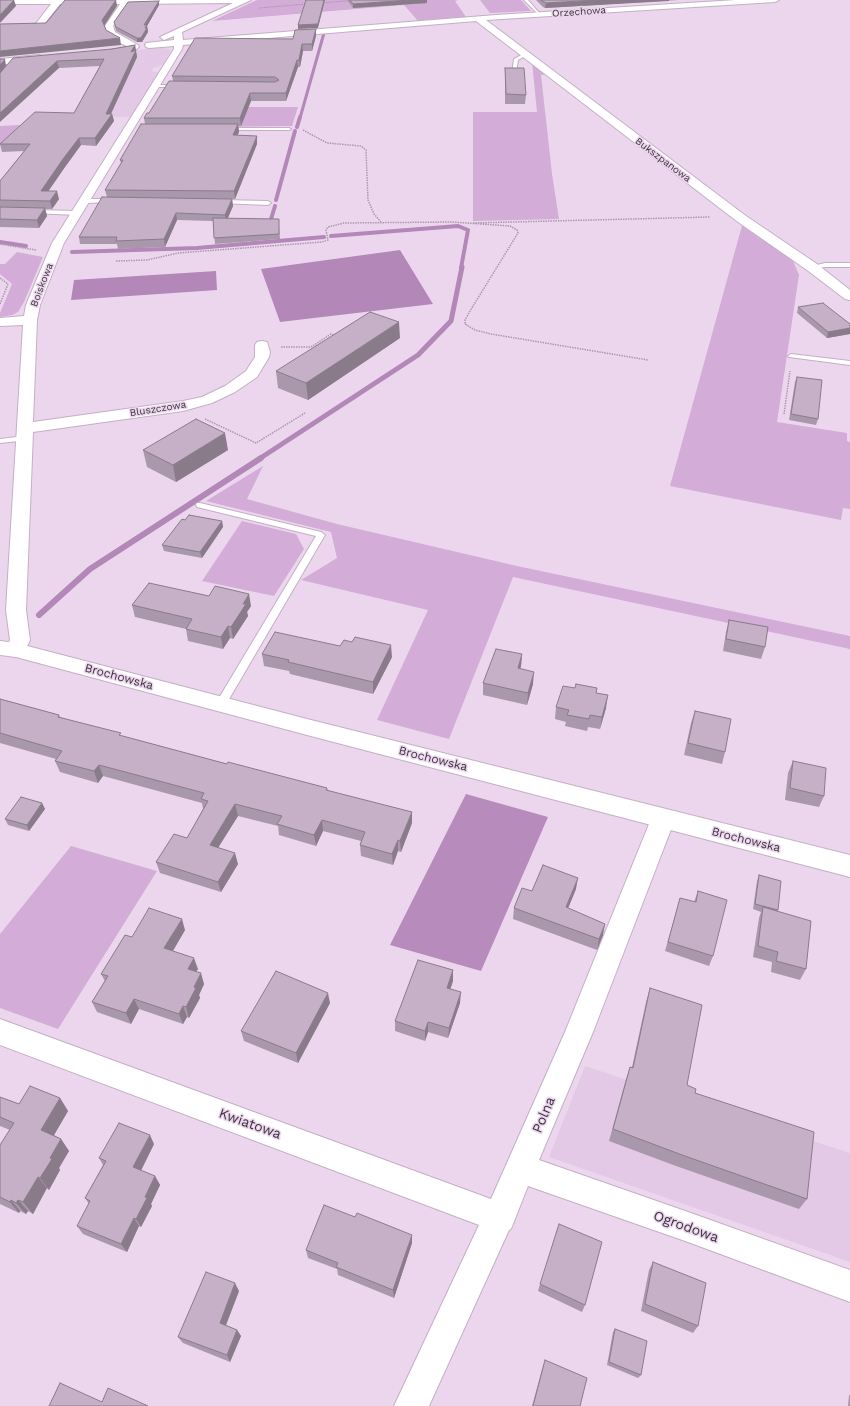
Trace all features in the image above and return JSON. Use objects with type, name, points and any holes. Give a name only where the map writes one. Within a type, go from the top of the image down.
[{"type":"street","name":"Orzechowa","points":[[149,45],[540,14],[775,0]]},
{"type":"street","points":[[126,1],[109,26],[111,33],[136,48]]},
{"type":"street","points":[[0,2],[246,1]]},
{"type":"street","points":[[121,50],[149,45],[246,1]]},
{"type":"street","points":[[38,26],[58,2]]},
{"type":"street","name":"Bukszpanowa","points":[[479,19],[742,219],[812,267],[850,296]]},
{"type":"street","points":[[177,31],[179,43]]},
{"type":"street","name":"Boiskowa","points":[[8,649],[20,640],[16,610],[26,433],[30,320],[33,305],[54,252],[133,128],[154,86],[178,50],[179,43]]},
{"type":"street","points":[[0,62],[10,63],[46,57]]},
{"type":"street","points":[[0,322],[30,320]]},
{"type":"street","name":"Bluszczowa","points":[[26,433],[182,406],[207,400],[230,389],[252,374],[262,358],[262,346]]},
{"type":"street","name":"Brochowska","points":[[8,649],[850,866]]},
{"type":"street","name":"Polna","points":[[411,1406],[500,1218],[585,1018],[663,819]]},
{"type":"street","name":"Kwiatowa","points":[[0,1032],[500,1218]]},
{"type":"street","name":"Ogrodowa","points":[[521,1169],[850,1286]]},
{"type":"lane","points":[[526,0],[540,14]]},
{"type":"lane","points":[[514,72],[516,59],[526,54]]},
{"type":"lane","points":[[154,86],[185,86]]},
{"type":"lane","points":[[216,129],[289,129]]},
{"type":"lane","points":[[86,201],[117,201]]},
{"type":"lane","points":[[217,202],[268,203]]},
{"type":"lane","points":[[31,212],[78,213]]},
{"type":"lane","points":[[812,267],[825,265],[850,265]]},
{"type":"lane","points":[[792,356],[850,363]]},
{"type":"lane","points":[[0,441],[26,433]]},
{"type":"lane","points":[[200,504],[321,535],[221,704]]},
{"type":"path","points":[[321,3],[357,0]]},
{"type":"path","points":[[254,9],[307,4]]},
{"type":"path","points":[[289,129],[303,130],[327,143],[360,146],[366,150],[368,200],[374,214],[382,222]]},
{"type":"path","points":[[116,261],[147,260],[178,252],[322,242],[328,240],[326,230],[335,224],[356,222],[469,223],[702,217],[742,219]]},
{"type":"path","points":[[469,223],[510,226],[517,230],[518,233],[465,320],[465,324],[469,327],[491,334],[648,360]]},
{"type":"path","points":[[0,244],[54,252]]},
{"type":"path","points":[[0,278],[8,284],[0,304]]},
{"type":"path","points":[[280,347],[311,347],[331,334],[343,338]]},
{"type":"path","points":[[784,414],[790,370]]},
{"type":"path","points":[[203,417],[256,443],[305,413]]},
{"type":"shaded area","points":[[257,0],[458,0],[455,1],[466,17],[418,21],[404,5],[212,21]]},
{"type":"shaded area","points":[[480,0],[521,0],[531,11],[490,13]]},
{"type":"shaded area","points":[[161,47],[171,50],[163,65],[153,68],[152,71],[159,73],[131,117],[77,116],[109,54]]},
{"type":"shaded area","points":[[532,62],[547,74],[541,75],[552,174],[559,219],[473,221],[473,112],[537,112]]},
{"type":"shaded area","points":[[222,107],[298,107],[292,126],[213,127]]},
{"type":"shaded area","points":[[21,125],[13,132],[0,145],[0,126]]},
{"type":"shaded area","points":[[743,222],[793,261],[799,275],[777,422],[847,433],[847,441],[850,442],[850,509],[843,508],[841,520],[670,486]]},
{"type":"shaded area","points":[[400,250],[433,304],[280,322],[261,269]]},
{"type":"shaded area","points":[[17,252],[43,257],[24,302],[18,312],[12,315],[0,317],[0,313],[12,284],[0,274],[0,264],[5,264]]},
{"type":"shaded area","points":[[216,271],[217,290],[71,300],[74,280]]},
{"type":"shaded area","points":[[263,466],[247,499],[337,524],[517,566],[850,636],[850,649],[513,577],[449,739],[377,720],[428,610],[301,580],[337,558],[331,532],[206,501]]},
{"type":"shaded area","points":[[242,521],[296,534],[304,549],[274,596],[202,581]]},
{"type":"shaded area","points":[[466,794],[548,817],[481,971],[390,945]]},
{"type":"shaded area","points":[[71,846],[157,871],[58,1029],[0,1008],[0,934]]},
{"type":"shaded area","points":[[585,1066],[850,1153],[850,1262],[549,1157]]},
{"type":"building","points":[[0,0],[14,0],[0,15]]},
{"type":"building","points":[[65,0],[116,0],[102,20],[106,30],[120,38],[0,51],[0,24],[46,23]]},
{"type":"building","points":[[306,0],[324,0],[318,24],[298,25]]},
{"type":"building","points":[[350,0],[411,0],[353,4]]},
{"type":"building","points":[[541,0],[598,0],[546,3]]},
{"type":"building","points":[[159,1],[144,25],[147,25],[145,28],[147,28],[141,38],[137,38],[116,27],[114,22],[128,2]]},
{"type":"building","points":[[316,29],[312,44],[302,44],[299,60],[297,60],[286,93],[250,93],[240,118],[144,118],[147,113],[149,113],[169,81],[275,82],[279,80],[275,77],[172,76],[195,38],[293,39],[295,30]]},
{"type":"building","points":[[135,45],[131,52],[136,50],[106,114],[112,114],[95,138],[79,138],[63,159],[41,191],[57,191],[50,201],[0,200],[0,181],[30,144],[0,144],[35,112],[74,113],[104,59],[57,61],[0,113],[0,73],[13,58],[112,49]]},
{"type":"building","points":[[0,59],[5,59],[0,65]]},
{"type":"building","points":[[505,68],[524,68],[526,95],[506,94]]},
{"type":"building","points":[[141,124],[238,124],[233,135],[257,136],[234,191],[105,190],[123,160],[120,160]]},
{"type":"building","points":[[102,197],[232,199],[225,215],[176,213],[164,239],[116,241],[117,237],[79,237]]},
{"type":"building","points":[[0,207],[45,208],[37,220],[0,219]]},
{"type":"building","points":[[213,218],[279,219],[279,234],[214,238]]},
{"type":"building","points":[[823,303],[850,324],[850,328],[828,332],[798,307]]},
{"type":"building","points":[[370,312],[399,322],[306,383],[276,371]]},
{"type":"building","points":[[797,377],[822,380],[818,419],[791,414]]},
{"type":"building","points":[[196,419],[225,433],[173,465],[143,450]]},
{"type":"building","points":[[189,515],[222,521],[200,552],[162,545],[182,519],[185,520]]},
{"type":"building","points":[[149,583],[209,596],[215,586],[249,594],[243,604],[246,604],[231,627],[228,626],[221,637],[186,629],[192,619],[132,605]]},
{"type":"building","points":[[729,620],[768,627],[765,647],[726,639]]},
{"type":"building","points":[[275,632],[340,646],[344,640],[352,642],[355,637],[391,645],[373,682],[288,662],[289,660],[262,654]]},
{"type":"building","points":[[496,649],[522,654],[518,668],[534,672],[528,693],[483,683]]},
{"type":"building","points":[[576,684],[597,688],[596,693],[608,695],[602,717],[590,715],[589,719],[567,715],[569,710],[556,707],[563,686],[575,688]]},
{"type":"building","points":[[0,699],[59,715],[58,717],[121,733],[119,735],[227,764],[228,762],[327,788],[326,790],[412,812],[400,841],[398,840],[392,854],[360,845],[365,832],[322,820],[314,835],[277,824],[282,816],[235,804],[210,845],[235,853],[218,882],[156,862],[174,834],[187,838],[208,801],[201,799],[204,793],[99,765],[94,771],[55,761],[62,751],[0,733]]},
{"type":"building","points":[[695,711],[731,719],[725,752],[688,743]]},
{"type":"building","points":[[793,761],[826,768],[824,796],[790,788]]},
{"type":"building","points":[[21,797],[42,803],[27,825],[5,819]]},
{"type":"building","points":[[543,865],[578,878],[566,907],[605,924],[599,939],[514,908],[522,888],[532,891]]},
{"type":"building","points":[[759,875],[781,881],[778,910],[755,904]]},
{"type":"building","points":[[698,891],[727,900],[713,956],[668,942],[680,898],[696,902]]},
{"type":"building","points":[[763,907],[811,921],[806,969],[776,961],[778,952],[758,946]]},
{"type":"building","points":[[149,908],[182,919],[164,948],[194,958],[188,969],[201,973],[194,987],[196,988],[186,1007],[183,1006],[179,1014],[134,999],[126,1013],[92,1002],[108,976],[101,974],[125,935],[132,937]]},
{"type":"building","points":[[418,960],[453,970],[447,988],[461,992],[449,1028],[428,1022],[425,1031],[395,1021]]},
{"type":"building","points":[[276,971],[328,993],[296,1053],[241,1031]]},
{"type":"building","points":[[650,988],[702,1005],[687,1085],[696,1089],[695,1093],[814,1132],[807,1199],[613,1129],[630,1067],[633,1068]]},
{"type":"building","points":[[30,1086],[60,1098],[41,1130],[61,1139],[50,1158],[52,1159],[40,1178],[38,1177],[23,1202],[18,1200],[16,1203],[0,1197],[0,1145],[14,1123],[0,1117],[0,1097],[19,1104]]},
{"type":"building","points":[[119,1123],[150,1135],[133,1167],[155,1176],[145,1197],[147,1198],[136,1219],[134,1218],[121,1244],[77,1226],[90,1201],[85,1198],[106,1161],[99,1158]]},
{"type":"building","points":[[324,1205],[355,1217],[357,1213],[412,1235],[393,1290],[336,1267],[338,1263],[306,1250]]},
{"type":"building","points":[[559,1224],[602,1242],[585,1305],[540,1284]]},
{"type":"building","points":[[653,1262],[706,1283],[698,1326],[645,1304]]},
{"type":"building","points":[[206,1272],[235,1283],[220,1323],[237,1330],[227,1355],[178,1337]]},
{"type":"building","points":[[615,1329],[647,1341],[641,1375],[609,1362]]},
{"type":"building","points":[[545,1360],[587,1378],[580,1406],[533,1406]]},
{"type":"building","points":[[60,1383],[102,1402],[108,1388],[148,1406],[49,1406]]},
{"type":"waterway","points":[[300,118],[324,33]]},
{"type":"waterway","points":[[297,127],[300,117]]},
{"type":"waterway","points":[[276,200],[295,131]]},
{"type":"waterway","points":[[268,229],[275,206]]},
{"type":"waterway","points":[[331,236],[458,226],[468,230],[461,268]]},
{"type":"waterway","points":[[72,252],[197,248],[324,237]]},
{"type":"waterway","points":[[0,242],[26,246]]},
{"type":"waterway","points":[[259,459],[418,355],[451,321],[462,267]]},
{"type":"waterway","points":[[39,615],[90,569],[261,458]]}]
